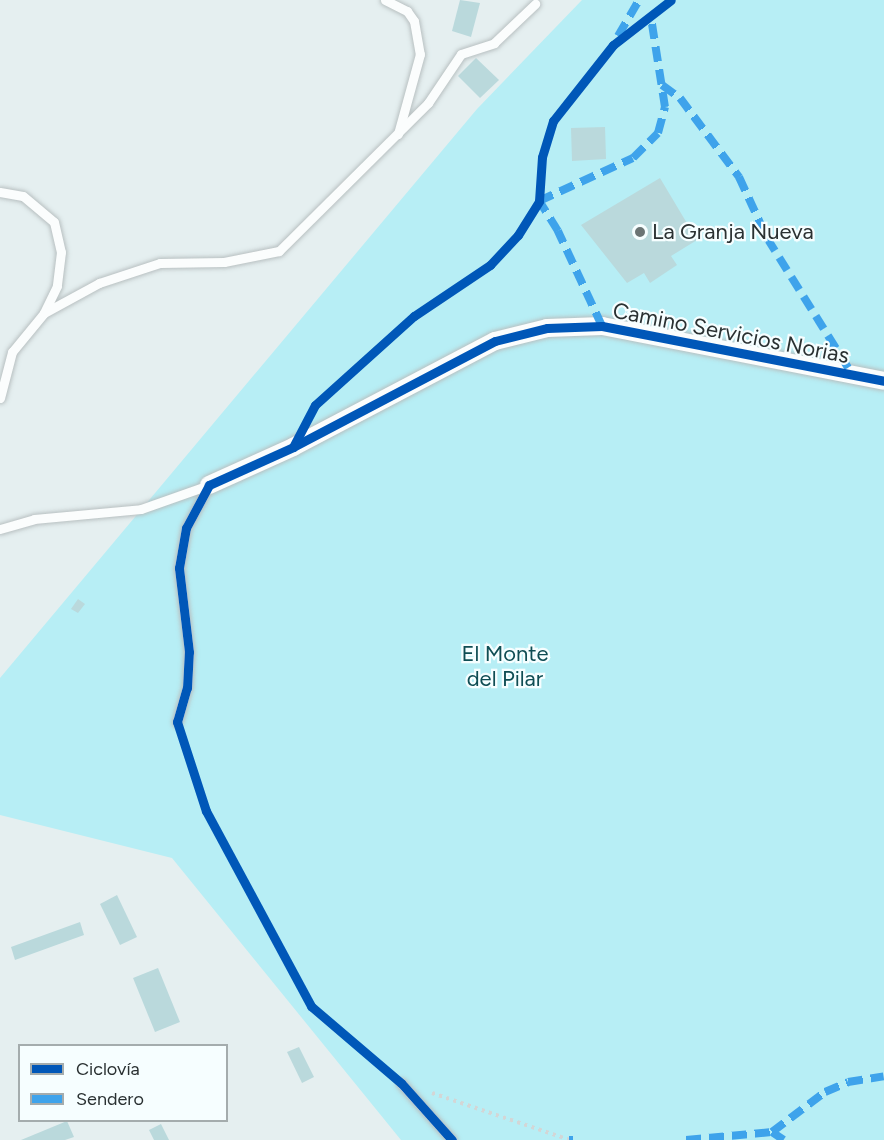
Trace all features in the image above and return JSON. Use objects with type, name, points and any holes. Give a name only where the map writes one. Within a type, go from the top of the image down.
[{"type":"street","name":"Camino Servicios Norias","points":[[209,485],[293,447],[495,341],[547,328],[602,326],[884,381]]},
{"type":"lane","points":[[385,0],[407,11],[414,21],[420,54],[397,137]]},
{"type":"lane","points":[[44,314],[99,283],[160,263],[224,262],[279,251],[397,137],[428,103],[461,54],[494,43],[535,4]]},
{"type":"lane","points":[[0,192],[23,196],[54,222],[62,252],[57,286],[44,314],[12,352],[0,398]]},
{"type":"lane","points":[[0,529],[33,519],[141,509],[209,485]]},
{"type":"lane","points":[[177,722],[187,688],[189,652],[180,568],[186,528],[209,485]]},
{"type":"lane","points":[[401,1083],[452,1140]]},
{"type":"path","points":[[177,722],[207,811],[311,1006],[401,1083],[570,1140]]},
{"type":"green space","name":"El Monte del Pilar","points":[[582,0],[884,0],[884,1140],[401,1140],[172,858],[0,815],[0,678],[477,109]]},
{"type":"building","points":[[460,0],[480,3],[471,37],[452,31]]},
{"type":"building","points":[[476,58],[499,80],[480,98],[458,76]]},
{"type":"building","points":[[605,127],[606,159],[572,161],[571,128]]},
{"type":"building","name":"La Granja Nueva","points":[[660,178],[697,240],[671,256],[677,265],[650,283],[644,273],[627,283],[581,225]]},
{"type":"building","points":[[78,599],[85,604],[78,613],[71,609]]},
{"type":"building","points":[[117,895],[137,937],[120,945],[100,904]]},
{"type":"building","points":[[80,922],[84,935],[15,960],[11,947]]},
{"type":"building","points":[[158,968],[180,1022],[155,1032],[133,978]]},
{"type":"building","points":[[299,1047],[314,1077],[302,1083],[287,1052]]},
{"type":"building","points":[[65,1122],[67,1122],[74,1137],[65,1140],[21,1140]]},
{"type":"building","points":[[161,1124],[169,1140],[154,1140],[149,1130]]},
{"type":"marked path","points":[[618,36],[639,0]]},
{"type":"marked path","points":[[602,326],[558,231],[539,201],[633,158],[658,133],[665,107],[651,18]]},
{"type":"marked path","points":[[662,85],[680,98],[739,177],[767,238],[854,377]]},
{"type":"marked path","points":[[686,1140],[772,1132],[825,1092],[848,1082],[884,1076]]},
{"type":"marked path","points":[[772,1132],[784,1140]]},
{"type":"cycle path","points":[[293,447],[315,405],[414,316],[490,265],[518,235],[539,201],[542,157],[553,121],[613,45],[671,0]]},
{"type":"cycle path","points":[[452,1140],[401,1083],[311,1006],[206,811],[177,722],[187,688],[189,652],[179,568],[186,528],[209,485],[293,447],[495,341],[547,328],[602,326],[884,381]]},
{"type":"place","name":"La Granja Nueva","points":[[640,232]]}]
